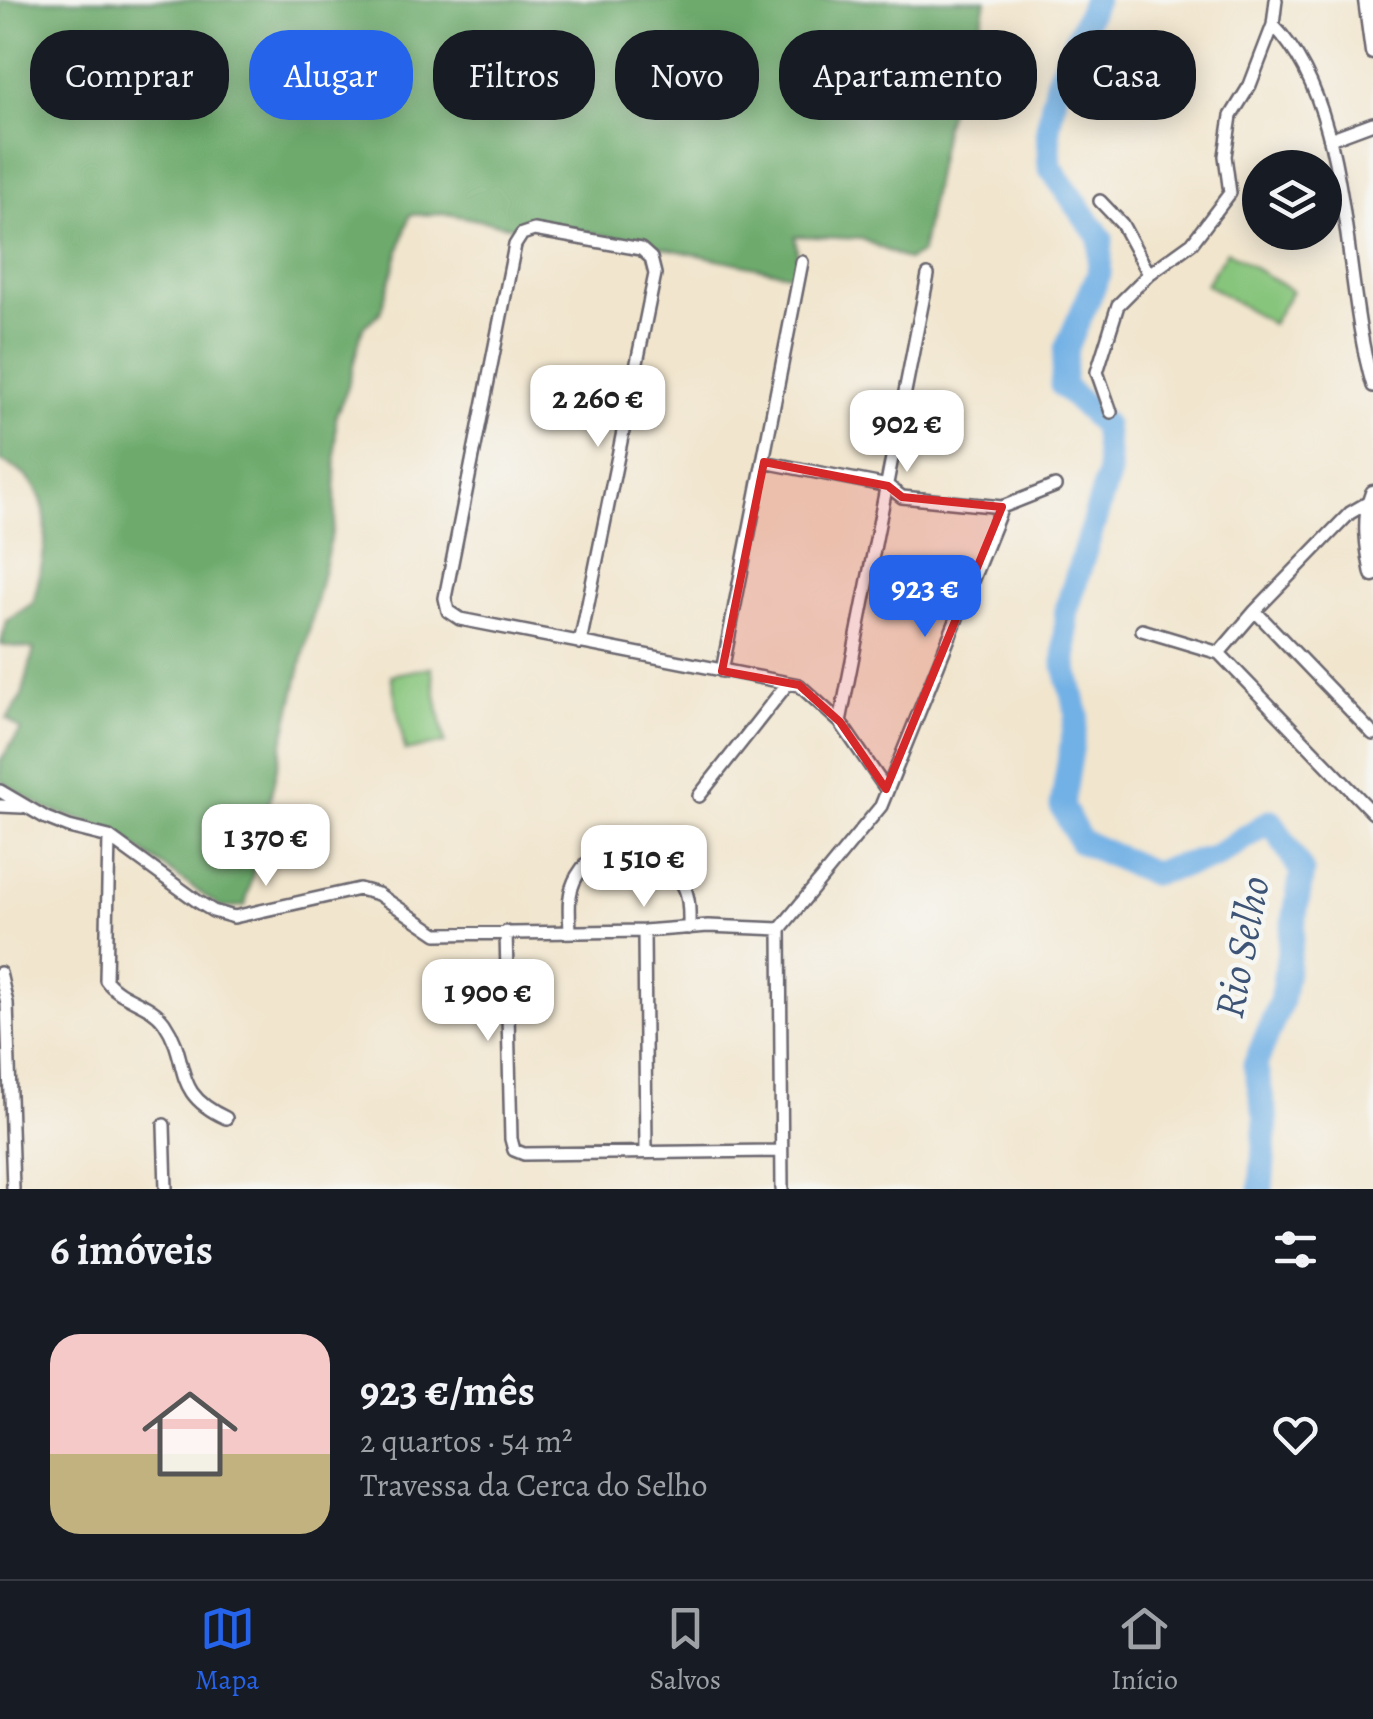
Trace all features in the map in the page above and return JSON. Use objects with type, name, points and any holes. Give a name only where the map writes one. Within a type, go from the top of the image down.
[{"type":"street","points":[[1111,412],[1097,372],[1118,305],[1148,274],[1192,243],[1230,193],[1225,156],[1231,116],[1250,84],[1273,25],[1276,0]]},
{"type":"street","points":[[1366,0],[1373,52]]},
{"type":"street","points":[[1273,25],[1306,73],[1330,139],[1373,386]]},
{"type":"street","points":[[1330,139],[1373,123]]},
{"type":"street","points":[[1100,201],[1122,224],[1148,274]]},
{"type":"street","points":[[580,643],[655,274],[651,258],[641,249],[534,230],[522,234],[515,245],[445,598],[448,611],[460,618],[580,643],[799,685],[840,722],[886,789]]},
{"type":"street","points":[[722,671],[802,262]]},
{"type":"street","points":[[840,722],[928,275]]},
{"type":"street","points":[[764,462],[888,486],[902,498],[1002,507],[1055,486]]},
{"type":"street","points":[[1371,498],[1368,544],[1373,574]]},
{"type":"street","points":[[1219,653],[1350,512],[1371,498]]},
{"type":"street","points":[[782,1189],[780,929],[881,806],[1002,507]]},
{"type":"street","points":[[1255,611],[1373,734]]},
{"type":"street","points":[[1142,630],[1219,653],[1373,813]]},
{"type":"street","points":[[700,796],[788,683]]},
{"type":"street","points":[[0,794],[69,827],[109,837],[213,911],[234,917],[359,890],[378,894],[437,934],[780,929]]},
{"type":"street","points":[[0,806],[27,807]]},
{"type":"street","points":[[109,837],[106,980],[112,988],[160,1017],[190,1091],[209,1112],[226,1118]]},
{"type":"street","points":[[570,930],[569,901],[577,876],[594,858],[630,847],[654,854],[672,869],[688,897],[689,928]]},
{"type":"street","points":[[644,931],[646,1151]]},
{"type":"street","points":[[506,932],[514,1150],[524,1154],[780,1152]]},
{"type":"street","points":[[0,972],[6,1003],[13,1189]]},
{"type":"street","points":[[164,1125],[166,1189]]},
{"type":"highlighted area","points":[[764,462],[888,486],[902,497],[1002,507],[886,789],[840,722],[799,685],[722,671]]},
{"type":"green space","points":[[0,0],[986,0],[977,30],[779,30],[779,120],[946,120],[921,253],[907,260],[862,239],[795,236],[798,257],[793,275],[536,221],[513,227],[448,214],[410,215],[380,313],[363,327],[336,415],[335,520],[245,906],[222,908],[110,829],[46,809],[0,780],[0,761],[21,730],[7,719],[22,696],[34,649],[1,645],[6,621],[33,603],[45,521],[34,485],[0,461]]},
{"type":"green space","points":[[1227,251],[1292,291],[1272,324],[1206,284]]},
{"type":"green space","points":[[431,667],[445,743],[405,751],[391,675]]},
{"type":"waterway","name":"Rio Selho","points":[[1095,0],[1057,81],[1048,128],[1050,167],[1101,239],[1099,274],[1066,349],[1062,385],[1104,425],[1109,473],[1066,612],[1065,665],[1077,714],[1062,806],[1080,841],[1152,873],[1213,858],[1271,821],[1302,872],[1281,1001],[1255,1065],[1266,1119],[1261,1189]]}]
